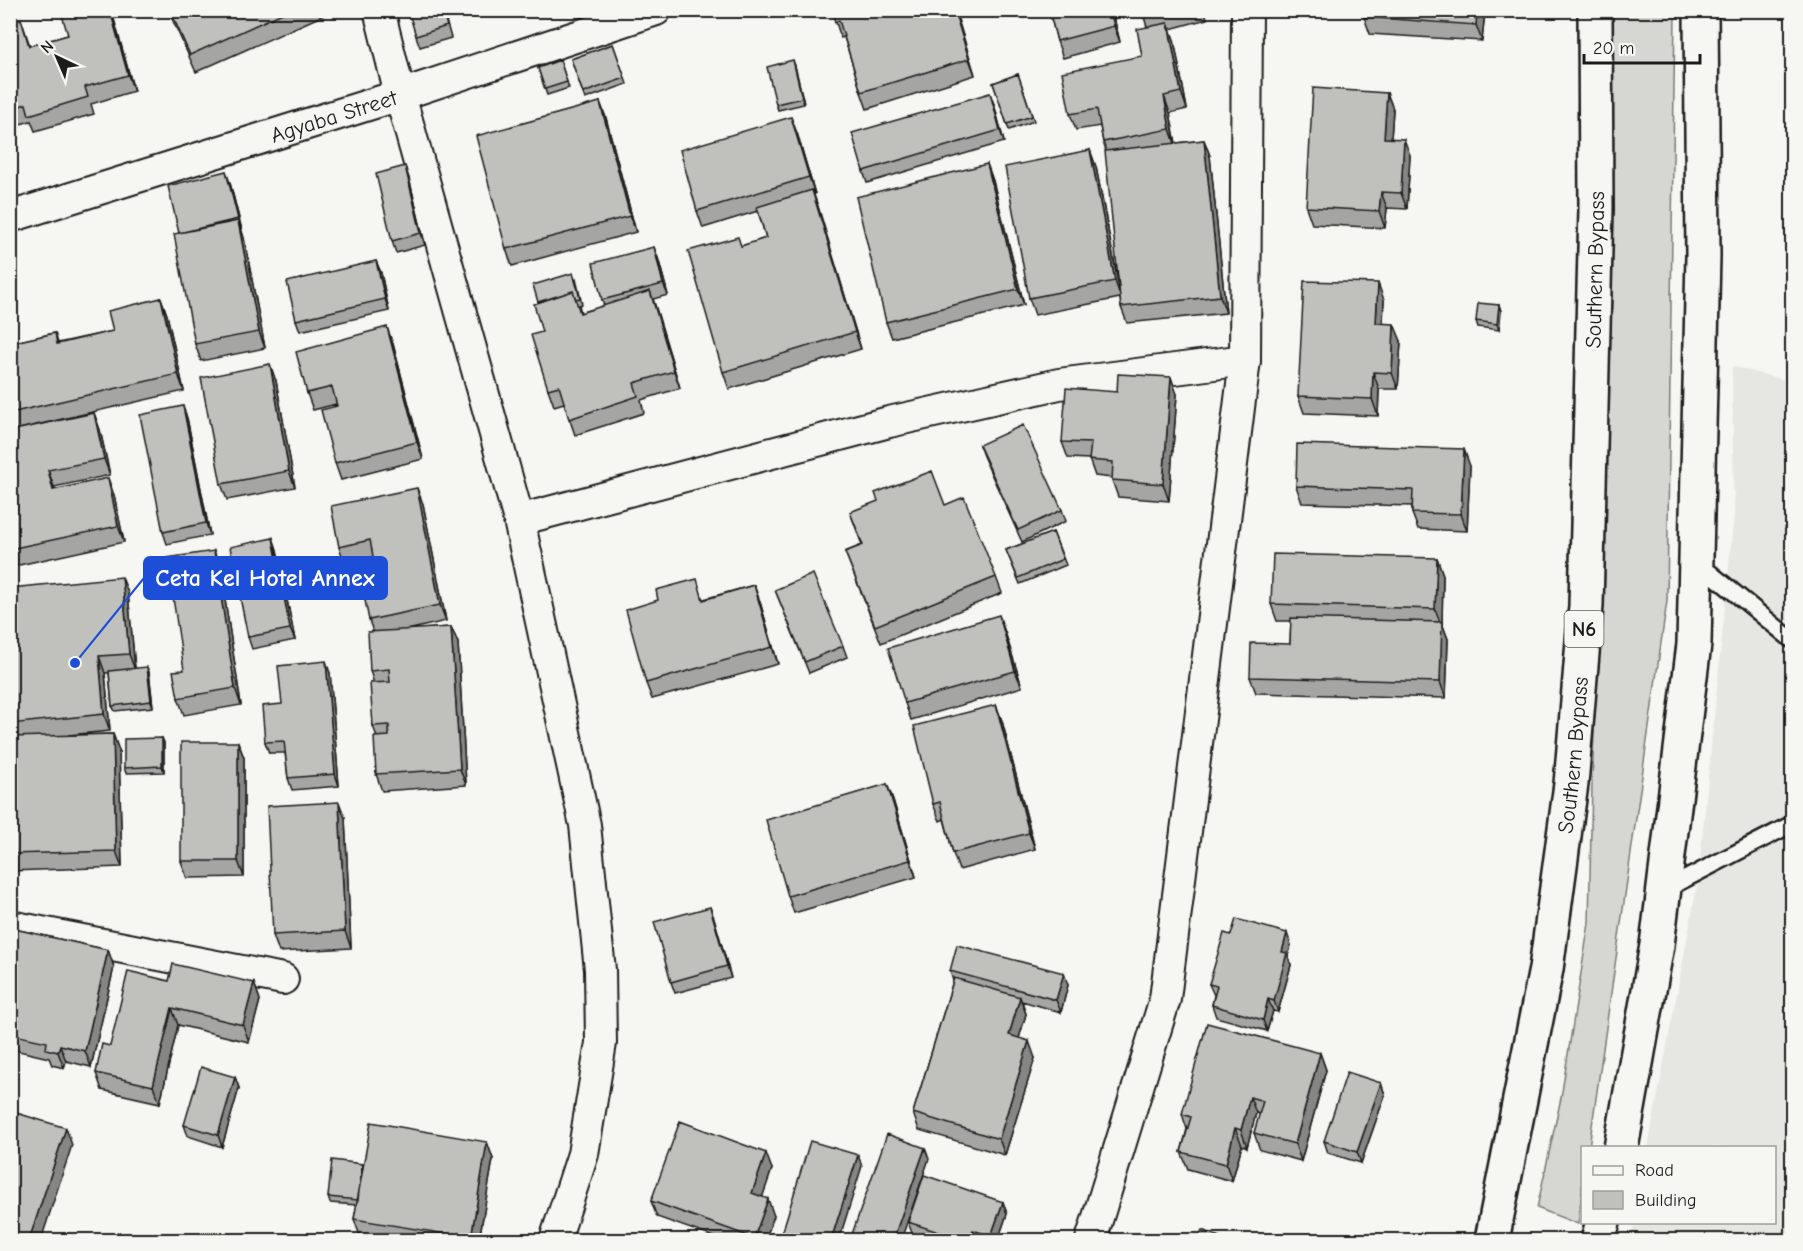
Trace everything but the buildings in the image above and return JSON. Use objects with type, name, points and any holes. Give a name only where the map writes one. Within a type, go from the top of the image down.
[{"type":"highway","name":"Southern Bypass","points":[[1492,1240],[1546,969],[1571,784],[1580,678],[1586,606],[1596,209],[1595,10]]},
{"type":"highway","points":[[1621,1146],[1657,945],[1694,644],[1703,256],[1701,10]]},
{"type":"highway","points":[[1598,1240],[1602,1224]]},
{"type":"street","points":[[380,10],[400,94],[519,520],[585,825],[600,970],[601,1043],[583,1154],[555,1240]]},
{"type":"street","name":"Agyaba Street","points":[[10,217],[400,94],[656,10]]},
{"type":"street","points":[[1091,1240],[1165,999],[1245,360],[1247,10]]},
{"type":"street","points":[[519,520],[889,422],[1059,384],[1245,360]]},
{"type":"street","points":[[10,926],[283,979]]},
{"type":"lane","points":[[1696,560],[1792,640]]},
{"type":"lane","points":[[1664,890],[1792,825]]},
{"type":"shaded area","points":[[1609,11],[1675,11],[1667,601],[1589,1146],[1581,1146],[1581,1200],[1578,1224],[1537,1208],[1561,1098],[1589,923],[1592,783],[1612,293]]},
{"type":"shaded area","points":[[1732,366],[1792,382],[1792,1240],[1631,1240],[1634,1224],[1776,1224],[1776,1146],[1648,1146],[1698,881],[1734,514]]},
{"type":"place","name":"Ceta Kel Hotel Annex","points":[[75,663]]}]
